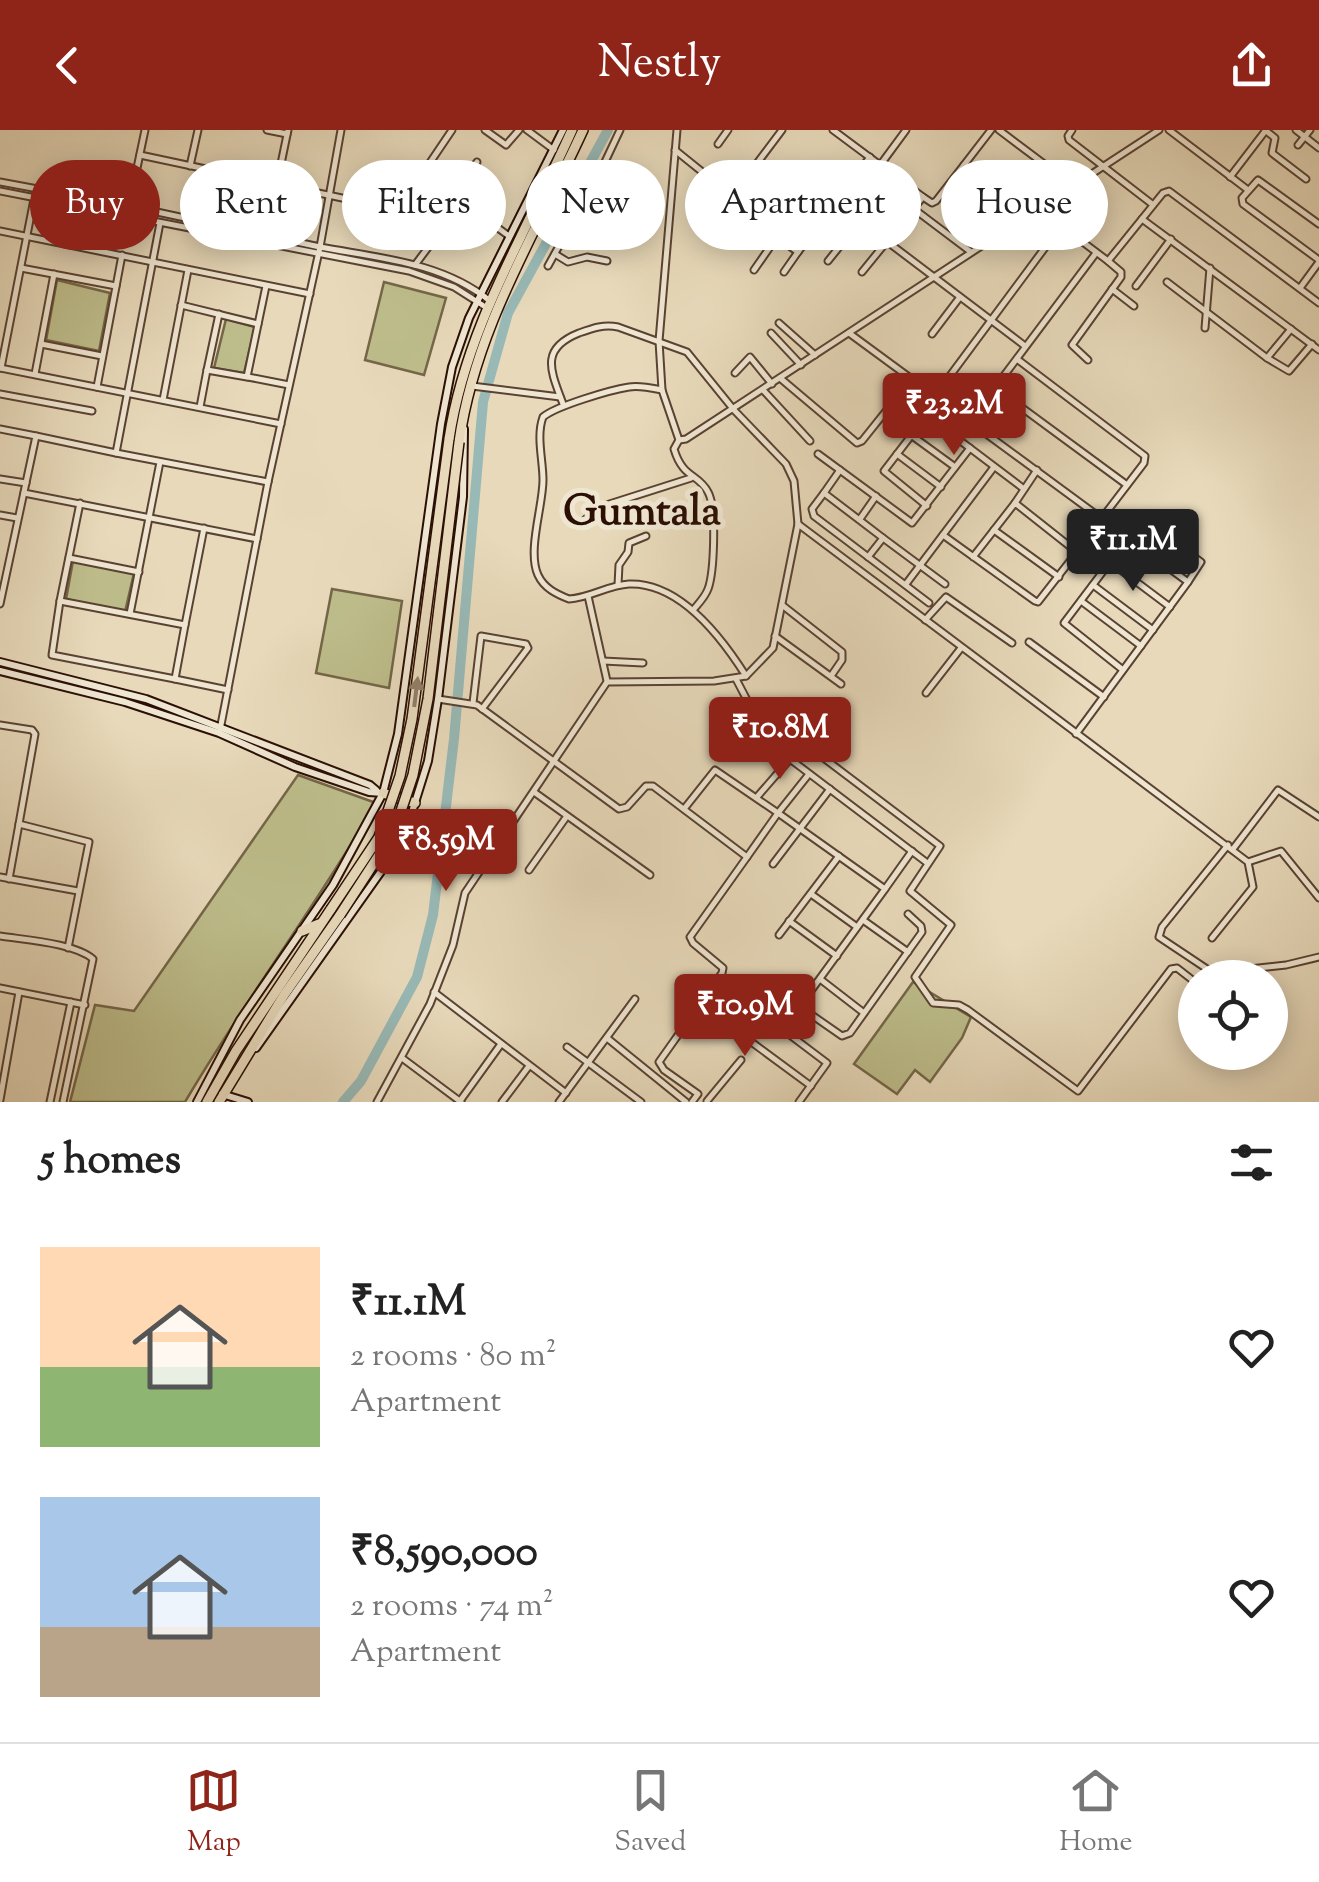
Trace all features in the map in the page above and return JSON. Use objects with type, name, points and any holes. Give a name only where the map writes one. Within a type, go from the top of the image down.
[{"type":"highway","points":[[220,1098],[335,912],[394,832],[413,775],[428,699],[463,368],[487,304],[572,130]]},
{"type":"highway","points":[[458,411],[474,387],[487,304],[583,130]]},
{"type":"highway","points":[[379,792],[415,803]]},
{"type":"highway","points":[[302,931],[326,926]]},
{"type":"highway","points":[[326,926],[329,947]]},
{"type":"highway","points":[[207,1102],[236,1051],[326,926]]},
{"type":"street","points":[[139,160],[145,130]]},
{"type":"street","points":[[191,160],[198,130]]},
{"type":"street","points":[[267,130],[288,132],[282,160]]},
{"type":"street","points":[[220,729],[342,130]]},
{"type":"street","points":[[430,160],[452,130]]},
{"type":"street","points":[[485,130],[506,145],[519,130]]},
{"type":"street","points":[[527,130],[554,150]]},
{"type":"street","points":[[197,1102],[233,1032],[344,866],[379,792],[398,734],[445,396],[461,339],[487,304],[509,236],[564,130]]},
{"type":"street","points":[[548,266],[620,130]]},
{"type":"street","points":[[676,130],[659,341],[662,390],[679,440],[674,449],[677,460],[690,478],[708,490],[712,512],[711,576],[706,594],[694,609]]},
{"type":"street","points":[[718,144],[728,130]]},
{"type":"street","points":[[760,160],[782,130]]},
{"type":"street","points":[[834,130],[875,160]]},
{"type":"street","points":[[846,139],[853,130]]},
{"type":"street","points":[[883,160],[906,130]]},
{"type":"street","points":[[968,160],[991,130]]},
{"type":"street","points":[[999,130],[1039,160]]},
{"type":"street","points":[[1072,130],[1069,140],[1094,160]]},
{"type":"street","points":[[1108,165],[1158,130]]},
{"type":"street","points":[[1169,130],[1248,190]]},
{"type":"street","points":[[1230,177],[1266,130],[1276,138],[1272,153],[1306,179]]},
{"type":"street","points":[[1296,130],[1319,148]]},
{"type":"street","points":[[1298,145],[1310,130]]},
{"type":"street","points":[[675,150],[688,160]]},
{"type":"street","points":[[140,155],[180,164]]},
{"type":"street","points":[[784,272],[870,156]]},
{"type":"street","points":[[1108,171],[1153,204]]},
{"type":"street","points":[[1299,288],[1319,261],[1241,200],[1254,182],[1260,181],[1319,224]]},
{"type":"street","points":[[0,182],[30,188]]},
{"type":"street","points":[[0,191],[30,197]]},
{"type":"street","points":[[1108,261],[1153,204],[1169,192],[1319,304]]},
{"type":"street","points":[[322,193],[342,197]]},
{"type":"street","points":[[921,200],[932,203],[941,195]]},
{"type":"street","points":[[921,214],[971,252]]},
{"type":"street","points":[[30,217],[0,369],[282,424]]},
{"type":"street","points":[[116,454],[161,218],[412,272],[487,304]]},
{"type":"street","points":[[1142,218],[1319,350]]},
{"type":"street","points":[[0,231],[310,294]]},
{"type":"street","points":[[1136,286],[1171,240]]},
{"type":"street","points":[[412,272],[427,250]]},
{"type":"street","points":[[754,270],[768,250]]},
{"type":"street","points":[[828,261],[837,250]]},
{"type":"street","points":[[862,272],[880,250]]},
{"type":"street","points":[[897,250],[1025,346]]},
{"type":"street","points":[[679,440],[734,410],[974,250]]},
{"type":"street","points":[[935,396],[1044,250]]},
{"type":"street","points":[[1088,360],[1072,345],[1122,273],[1092,250]]},
{"type":"street","points":[[319,251],[416,265],[452,277],[487,304]]},
{"type":"street","points":[[970,421],[1096,253]]},
{"type":"street","points":[[556,254],[568,262],[591,257],[606,261]]},
{"type":"street","points":[[98,387],[122,255]]},
{"type":"street","points":[[21,268],[116,286]]},
{"type":"street","points":[[1204,328],[1210,268]]},
{"type":"street","points":[[163,401],[188,270]]},
{"type":"street","points":[[35,374],[54,274]]},
{"type":"street","points":[[1166,282],[1289,371],[1312,344]]},
{"type":"street","points":[[247,377],[266,286]]},
{"type":"street","points":[[1112,290],[1134,306]]},
{"type":"street","points":[[932,334],[960,297]]},
{"type":"street","points":[[181,305],[258,324]]},
{"type":"street","points":[[199,408],[219,314]]},
{"type":"street","points":[[779,323],[815,355]]},
{"type":"street","points":[[562,401],[551,362],[559,343],[606,325],[659,341],[687,352],[734,410],[786,464],[796,490],[798,524],[772,651],[746,676],[736,679],[607,682]]},
{"type":"street","points":[[1266,358],[1291,328]]},
{"type":"street","points":[[770,333],[801,365]]},
{"type":"street","points":[[849,333],[1188,582]]},
{"type":"street","points":[[41,344],[103,356]]},
{"type":"street","points":[[736,373],[750,357],[772,384]]},
{"type":"street","points":[[1017,359],[1143,452],[1144,463],[1102,518]]},
{"type":"street","points":[[206,370],[289,386]]},
{"type":"street","points":[[780,378],[857,443],[890,406]]},
{"type":"street","points":[[474,387],[562,401],[629,387],[662,390]]},
{"type":"street","points":[[996,388],[1127,485]]},
{"type":"street","points":[[763,390],[810,442]]},
{"type":"street","points":[[0,394],[92,411]]},
{"type":"street","points":[[905,399],[1024,490]]},
{"type":"street","points":[[562,401],[540,424],[543,488],[535,567],[545,586],[569,599],[618,585],[642,586],[694,609],[722,639],[746,676]]},
{"type":"street","points":[[232,1077],[329,947],[408,826],[428,761],[463,497],[466,454],[458,411]]},
{"type":"street","points":[[926,415],[885,474],[927,506]]},
{"type":"street","points":[[0,428],[268,482]]},
{"type":"street","points":[[912,435],[956,467]]},
{"type":"street","points":[[0,604],[36,436]]},
{"type":"street","points":[[818,454],[912,523],[970,448]]},
{"type":"street","points":[[897,454],[941,487]]},
{"type":"street","points":[[130,614],[160,462]]},
{"type":"street","points":[[906,585],[994,467]]},
{"type":"street","points":[[840,470],[812,508],[812,514],[929,602]]},
{"type":"street","points":[[974,556],[1037,470]]},
{"type":"street","points":[[585,520],[597,508],[690,478]]},
{"type":"street","points":[[0,479],[26,483]]},
{"type":"street","points":[[24,493],[257,539]]},
{"type":"street","points":[[824,493],[945,584]]},
{"type":"street","points":[[859,520],[876,496]]},
{"type":"street","points":[[943,535],[1038,602],[1077,550],[1014,502]]},
{"type":"street","points":[[80,503],[51,652],[54,656],[228,690]]},
{"type":"street","points":[[0,515],[18,518]]},
{"type":"street","points":[[1076,734],[1124,670],[1202,563],[1146,521],[1128,538],[1065,626],[1124,670]]},
{"type":"street","points":[[798,524],[1248,862],[1253,887],[1212,938]]},
{"type":"street","points":[[175,679],[204,528]]},
{"type":"street","points":[[994,530],[1059,577]]},
{"type":"street","points":[[618,585],[620,560],[628,552],[628,543],[646,536]]},
{"type":"street","points":[[868,557],[883,538]]},
{"type":"street","points":[[69,558],[139,572]]},
{"type":"street","points":[[1110,562],[1170,606]]},
{"type":"street","points":[[0,564],[8,566]]},
{"type":"street","points":[[1093,585],[1153,630]]},
{"type":"street","points":[[377,1102],[434,992],[453,945],[465,893],[607,682],[588,596]]},
{"type":"street","points":[[925,620],[946,597],[1012,643]]},
{"type":"street","points":[[60,601],[185,625]]},
{"type":"street","points":[[1081,601],[1141,646]]},
{"type":"street","points":[[782,605],[842,652],[843,658],[830,676]]},
{"type":"street","points":[[470,702],[480,636],[526,644],[528,648],[482,709]]},
{"type":"street","points":[[775,636],[841,684]]},
{"type":"street","points":[[1029,642],[1104,697]]},
{"type":"street","points":[[926,693],[961,648]]},
{"type":"street","points":[[603,660],[643,663]]},
{"type":"street","points":[[0,662],[146,699],[220,729],[295,767],[379,792]]},
{"type":"street","points":[[0,672],[220,729]]},
{"type":"street","points":[[736,679],[747,700],[940,846],[910,890],[951,926],[914,978],[934,1002],[968,1010],[1078,1091],[1171,969],[1178,969]]},
{"type":"street","points":[[438,698],[470,702],[482,709],[619,809],[627,807],[649,785],[747,857]]},
{"type":"street","points":[[0,725],[32,730],[35,734],[9,879]]},
{"type":"street","points":[[757,798],[788,759],[926,862]]},
{"type":"street","points":[[684,809],[717,769],[885,888]]},
{"type":"street","points":[[740,1060],[708,1102],[664,1070],[659,1062],[723,968],[690,937],[810,773]]},
{"type":"street","points":[[773,864],[830,788]]},
{"type":"street","points":[[1319,816],[1278,790],[1158,936],[1213,973],[1319,957]]},
{"type":"street","points":[[534,792],[650,875]]},
{"type":"street","points":[[529,870],[568,816]]},
{"type":"street","points":[[19,824],[89,842],[68,948]]},
{"type":"street","points":[[908,914],[923,928],[844,1037],[806,1012],[802,1003],[912,851]]},
{"type":"street","points":[[1248,862],[1281,852],[1319,898]]},
{"type":"street","points":[[779,935],[839,856]]},
{"type":"street","points":[[0,877],[78,892]]},
{"type":"street","points":[[810,893],[857,927]]},
{"type":"street","points":[[862,920],[908,952]]},
{"type":"street","points":[[790,921],[837,956]]},
{"type":"street","points":[[0,936],[68,948],[89,954],[92,959],[63,1102]]},
{"type":"street","points":[[820,979],[864,1012]]},
{"type":"street","points":[[718,980],[824,1060],[826,1066],[799,1102]]},
{"type":"street","points":[[0,988],[85,1004]]},
{"type":"street","points":[[0,1100],[19,992]]},
{"type":"street","points":[[434,992],[566,1093]]},
{"type":"street","points":[[559,1102],[636,999]]},
{"type":"street","points":[[50,1102],[71,1002]]},
{"type":"street","points":[[700,1004],[811,1086]]},
{"type":"street","points":[[607,1038],[689,1102],[698,1094]]},
{"type":"street","points":[[402,1058],[461,1102],[501,1044]]},
{"type":"street","points":[[567,1048],[641,1102]]},
{"type":"street","points":[[502,1102],[529,1066]]},
{"type":"street","points":[[220,1098],[248,1102]]},
{"type":"green space","points":[[57,280],[110,293],[99,351],[46,340]]},
{"type":"green space","points":[[384,282],[446,298],[424,375],[365,360]]},
{"type":"green space","points":[[226,319],[255,327],[244,373],[214,368]]},
{"type":"green space","points":[[73,561],[134,573],[125,612],[66,599]]},
{"type":"green space","points":[[332,589],[402,601],[389,688],[316,673]]},
{"type":"green space","points":[[298,775],[376,803],[185,1102],[70,1102],[95,1005],[134,1011]]},
{"type":"green space","points":[[913,982],[971,1017],[962,1038],[930,1082],[915,1070],[897,1094],[854,1064]]},
{"type":"waterway","points":[[343,1102],[361,1081],[417,977],[433,915],[454,739],[483,402],[508,313],[608,130]]},
{"type":"district","name":"Gumtala","points":[[642,509]]}]
